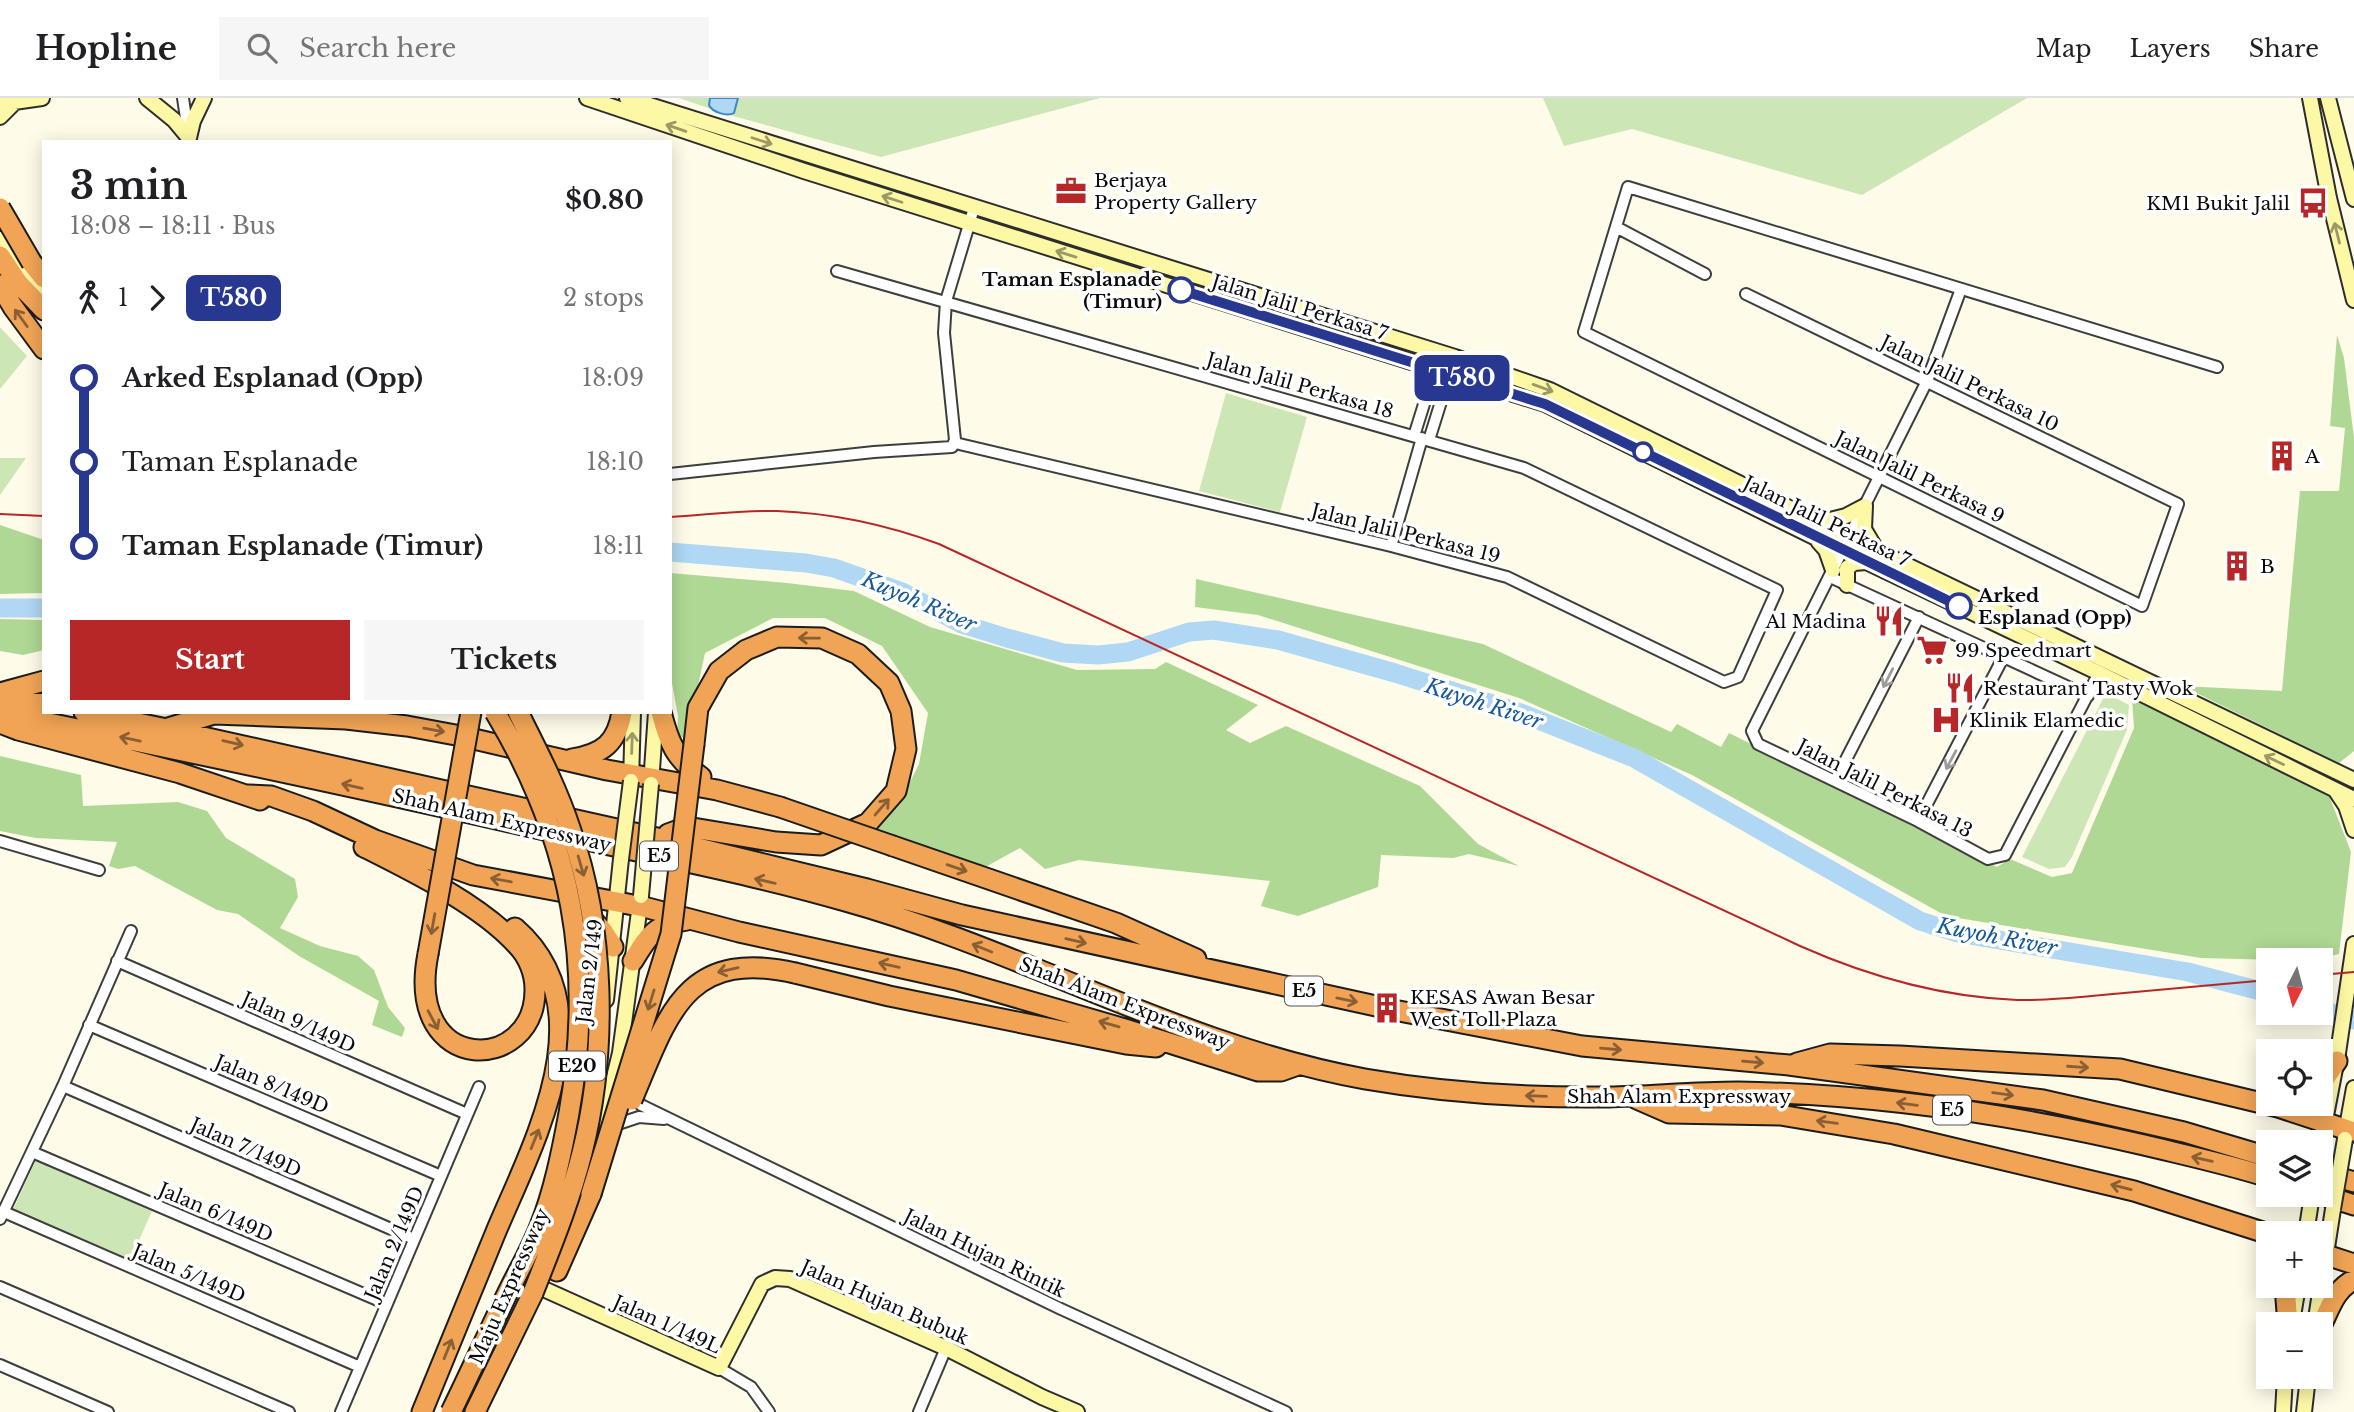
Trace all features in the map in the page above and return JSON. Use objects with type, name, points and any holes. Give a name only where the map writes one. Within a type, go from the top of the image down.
[{"type":"highway","points":[[0,210],[42,274]]},
{"type":"highway","points":[[0,256],[18,283],[42,308]]},
{"type":"highway","points":[[0,285],[42,346]]},
{"type":"highway","points":[[591,1194],[671,934],[694,744],[698,708],[719,671],[747,650],[777,637],[822,638],[858,653],[889,683],[901,711],[906,749],[895,790],[867,823],[821,845],[776,842],[687,827],[657,838]]},
{"type":"highway","points":[[0,694],[42,682]]},
{"type":"highway","points":[[0,694],[42,704]]},
{"type":"highway","name":"Shah Alam Expressway","points":[[0,713],[333,781],[845,901],[964,940],[1211,1038],[1299,1064],[1362,1078],[1449,1090],[1528,1095],[1629,1096],[1736,1092],[1859,1099],[1985,1114],[2096,1133],[2256,1173]]},
{"type":"highway","name":"Shah Alam Expressway","points":[[94,714],[657,838],[962,915],[1376,1006]]},
{"type":"highway","points":[[167,729],[214,714],[346,719],[449,733],[631,777],[717,790],[780,807],[1116,923],[1232,976]]},
{"type":"highway","points":[[0,723],[180,773],[248,795],[310,821],[398,864],[463,902],[518,945],[532,970],[535,996],[525,1026],[514,1037],[493,1048],[471,1050],[452,1042],[435,1025],[425,999],[424,974],[428,954],[471,714]]},
{"type":"highway","name":"Maju Expressway","points":[[451,1412],[541,1225],[563,1146],[580,1037],[576,944],[566,880],[539,799],[520,754],[496,714]]},
{"type":"highway","name":"Maju Expressway","points":[[477,1412],[535,1289],[558,1230],[582,1153],[594,1090],[599,981],[587,887],[571,830],[553,781],[519,714]]},
{"type":"highway","points":[[564,760],[601,751],[611,742],[620,725],[622,714]]},
{"type":"highway","points":[[660,714],[674,752],[686,766],[717,790]]},
{"type":"highway","points":[[248,795],[271,796],[313,811],[375,840],[473,875],[641,901],[739,932],[956,980],[1258,1071],[1281,1072],[1299,1064]]},
{"type":"highway","points":[[545,887],[589,916],[613,947]]},
{"type":"highway","points":[[422,1412],[540,1126],[555,1075],[559,1050],[557,996],[544,959],[532,942],[496,913],[463,902]]},
{"type":"highway","points":[[633,961],[651,933],[673,922],[692,919]]},
{"type":"highway","points":[[535,1289],[557,1271],[656,1044],[675,1008],[695,986],[719,971],[748,966],[795,973],[889,996],[1126,1044],[1152,1048],[1174,1044]]},
{"type":"highway","name":"Shah Alam Expressway","points":[[1399,1011],[1582,1046],[1789,1065],[2043,1100],[2184,1132],[2256,1153]]},
{"type":"highway","points":[[1789,1065],[1830,1054],[2120,1069],[2256,1102]]},
{"type":"highway","points":[[2333,1064],[2337,1057]]},
{"type":"highway","points":[[1629,1096],[1669,1113],[1780,1115],[1894,1134],[2134,1191],[2256,1233]]},
{"type":"highway","points":[[2292,1116],[2316,1130]]},
{"type":"highway","points":[[2333,1176],[2354,1182]]},
{"type":"highway","points":[[2333,1199],[2354,1205]]},
{"type":"highway","points":[[2333,1256],[2354,1264]]},
{"type":"highway","points":[[2328,1312],[2337,1294],[2354,1280]]},
{"type":"street","points":[[0,117],[7,103],[42,98]]},
{"type":"street","points":[[147,98],[174,120],[189,140]]},
{"type":"street","points":[[183,98],[189,140]]},
{"type":"street","points":[[189,140],[204,98]]},
{"type":"street","name":"Jalan Jalil Perkasa 7","points":[[587,98],[969,224],[1545,404],[1846,544],[2354,799]]},
{"type":"street","name":"Jalan Jalil Perkasa 7","points":[[627,98],[1455,357],[1550,390],[1816,530]]},
{"type":"street","points":[[2310,98],[2329,198],[2354,300]]},
{"type":"street","points":[[2328,98],[2354,199]]},
{"type":"street","points":[[1705,274],[1616,227],[1628,187],[2217,368]]},
{"type":"street","points":[[955,441],[944,333],[946,301],[974,208]]},
{"type":"street","name":"Jalan Jalil Perkasa 9","points":[[1616,227],[1584,332],[2142,606],[2178,504]]},
{"type":"street","points":[[0,239],[42,294]]},
{"type":"street","name":"Jalan Jalil Perkasa 18","points":[[837,271],[1524,468],[1777,590]]},
{"type":"street","name":"Jalan Jalil Perkasa 13","points":[[1961,289],[1927,382],[1752,731],[1758,744],[1918,821],[1987,859],[2005,855],[2099,673]]},
{"type":"street","name":"Jalan Jalil Perkasa 10","points":[[1746,295],[2178,504]]},
{"type":"street","points":[[1391,546],[1422,438],[1440,353]]},
{"type":"street","points":[[1422,438],[1455,357]]},
{"type":"street","name":"Jalan Jalil Perkasa 19","points":[[672,474],[874,452],[948,448],[955,441],[1391,546],[1507,577],[1724,682],[1738,677],[1777,590]]},
{"type":"street","points":[[1865,506],[1816,530],[1832,573],[1847,585],[2088,696]]},
{"type":"street","points":[[1847,585],[1847,568],[1872,557],[1864,529],[1865,506]]},
{"type":"street","name":"Jalan Jalil Perkasa 7","points":[[1872,557],[2354,780]]},
{"type":"street","points":[[1835,780],[1919,617]]},
{"type":"street","points":[[1918,821],[2004,656]]},
{"type":"street","name":"Jalan 2/149","points":[[445,1412],[512,1288],[554,1196],[575,1137],[597,1058],[613,947],[631,777],[633,714]]},
{"type":"street","points":[[535,1289],[590,1171],[620,1053],[641,901],[659,714]]},
{"type":"street","points":[[2330,770],[2354,768]]},
{"type":"street","points":[[2336,790],[2346,806],[2354,830]]},
{"type":"street","points":[[0,841],[99,870]]},
{"type":"street","points":[[2,1216],[63,1086],[131,930]]},
{"type":"street","points":[[2324,1130],[2354,944]]},
{"type":"street","name":"Jalan 9/149D","points":[[117,961],[467,1114]]},
{"type":"street","name":"Jalan 8/149D","points":[[89,1025],[441,1176]]},
{"type":"street","name":"Jalan Hujan Rintik","points":[[620,1053],[623,1076],[641,1105],[1061,1309],[1286,1412]]},
{"type":"street","name":"Jalan 7/149D","points":[[63,1086],[414,1240]]},
{"type":"street","name":"Jalan 2/149D","points":[[341,1412],[479,1087]]},
{"type":"street","points":[[2330,1221],[2348,1134],[2354,1088]]},
{"type":"street","name":"Jalan Hujan Rintik","points":[[600,1134],[620,1122],[639,1117],[671,1119]]},
{"type":"street","name":"Jalan 6/149D","points":[[32,1152],[387,1304]]},
{"type":"street","name":"Jalan 5/149D","points":[[2,1216],[360,1367]]},
{"type":"street","name":"Jalan Hujan Bubuk","points":[[719,1368],[762,1284],[775,1278],[790,1279],[946,1348],[1041,1405],[1077,1412]]},
{"type":"street","points":[[0,1287],[289,1412]]},
{"type":"street","name":"Jalan 1/149L","points":[[535,1289],[719,1368],[751,1387],[769,1412]]},
{"type":"street","points":[[919,1412],[946,1348]]},
{"type":"street","points":[[0,1365],[108,1412]]},
{"type":"street","points":[[2283,1412],[2284,1389]]},
{"type":"street","points":[[2304,1412],[2307,1389]]},
{"type":"green space","points":[[679,98],[1100,98],[881,157],[726,114]]},
{"type":"green space","points":[[1543,98],[2027,98],[1862,195],[1632,129],[1564,146]]},
{"type":"green space","points":[[0,327],[27,356],[0,389]]},
{"type":"green space","points":[[2337,335],[2344,358],[2354,438],[2354,751],[2339,763],[2182,686],[2282,691],[2300,491],[2339,491],[2345,428],[2330,426]]},
{"type":"green space","points":[[1226,393],[1307,417],[1280,512],[1199,491]]},
{"type":"green space","points":[[0,458],[26,458],[0,495]]},
{"type":"green space","points":[[0,525],[42,539],[42,593],[0,594]]},
{"type":"green space","points":[[672,573],[854,591],[930,627],[1077,670],[1155,669],[1166,662],[1258,705],[1226,730],[1250,743],[1286,726],[1420,786],[1478,844],[1519,866],[1469,854],[1453,858],[1381,855],[1378,887],[1298,916],[1261,906],[1270,881],[1079,860],[1045,869],[1020,848],[980,870],[871,829],[898,806],[919,764],[928,713],[882,646],[825,618],[773,618],[705,653],[687,738],[677,737],[678,716],[672,683]]},
{"type":"green space","points":[[1196,579],[1483,644],[1671,732],[1677,724],[1721,747],[1729,733],[1997,867],[2010,859],[2052,877],[2072,873],[2134,728],[2132,696],[2328,793],[2351,852],[2339,954],[2333,956],[2333,948],[2256,948],[2256,960],[2201,958],[1946,916],[1692,775],[1519,698],[1258,615],[1195,607]]},
{"type":"green space","points":[[0,619],[42,620],[42,650],[23,655],[0,651]]},
{"type":"green space","points":[[2106,693],[2129,705],[2127,730],[2072,857],[2065,867],[2049,869],[2022,857]]},
{"type":"green space","points":[[0,756],[81,775],[83,806],[178,802],[207,811],[226,838],[295,879],[298,897],[280,928],[320,946],[358,956],[374,970],[388,1007],[405,1028],[402,1037],[372,1025],[379,1001],[299,956],[238,914],[217,910],[135,866],[118,869],[109,866],[117,842],[36,838],[0,831]]},
{"type":"green space","points":[[36,1160],[152,1211],[130,1261],[13,1210]]},
{"type":"water","points":[[710,98],[738,98],[734,113],[716,112],[709,105]]},
{"type":"waterway","name":"Kuyoh River","points":[[672,552],[806,563],[834,568],[902,592],[962,624],[1063,653],[1098,655],[1128,652],[1189,632],[1214,630],[1278,640],[1521,713],[1634,758],[1920,921],[1958,933],[2188,972],[2256,990]]},
{"type":"waterway","name":"Kuyoh River","points":[[0,608],[42,608]]},
{"type":"waterway","name":"Kuyoh River","points":[[2333,1013],[2354,1020]]},
{"type":"tram line","points":[[672,517],[750,511],[819,514],[860,521],[939,544],[1800,946],[1906,984],[1960,995],[2044,1000],[2256,981]]},
{"type":"tram line","points":[[0,514],[42,516]]},
{"type":"tram line","points":[[2333,974],[2354,972]]},
{"type":"bus line","name":"T580","points":[[1181,290],[1545,404],[1959,606]]},
{"type":"place","name":"Berjaya Property Gallery","points":[[1071,191]]},
{"type":"place","name":"KM1 Bukit Jalil","points":[[2313,203]]},
{"type":"place","name":"Taman Esplanade (Timur)","points":[[1181,290]]},
{"type":"place","name":"A","points":[[2282,456]]},
{"type":"place","name":"B","points":[[2237,566]]},
{"type":"place","name":"Arked Esplanad (Opp)","points":[[1959,606]]},
{"type":"place","name":"Al Madina","points":[[1889,621]]},
{"type":"place","name":"99 Speedmart","points":[[1932,650]]},
{"type":"place","name":"Restaurant Tasty Wok","points":[[1960,688]]},
{"type":"place","name":"Klinik Elamedic","points":[[1946,720]]},
{"type":"place","name":"KESAS Awan Besar West Toll Plaza","points":[[1387,1008]]}]
